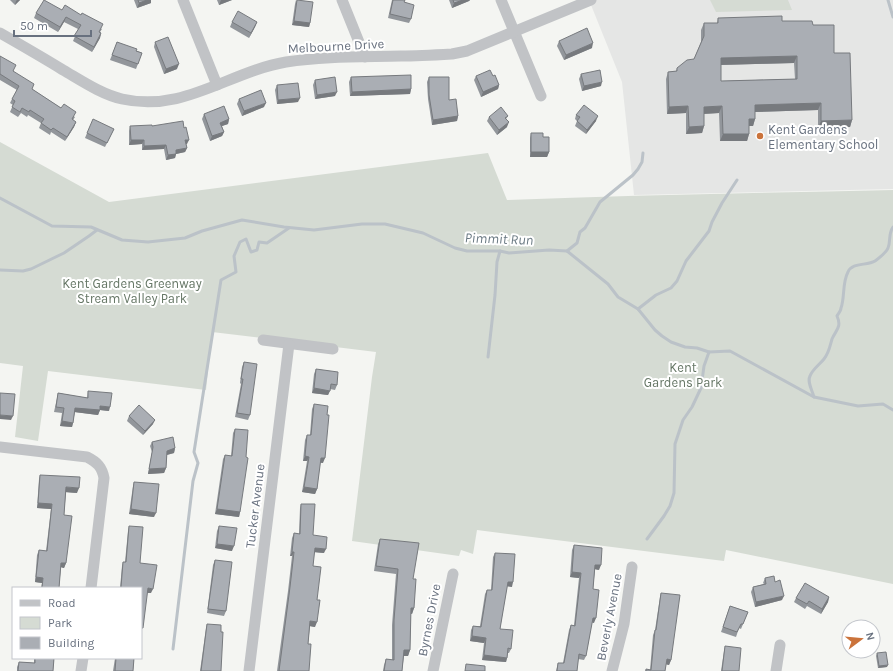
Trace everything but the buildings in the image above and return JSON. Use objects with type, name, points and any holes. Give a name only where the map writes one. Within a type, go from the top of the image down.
[{"type":"street","points":[[183,0],[217,85]]},
{"type":"street","points":[[342,0],[365,57]]},
{"type":"street","points":[[501,0],[541,96]]},
{"type":"street","name":"Melbourne Drive","points":[[0,33],[106,94],[122,99],[140,102],[157,102],[175,100],[192,95],[258,69],[283,63],[309,59],[452,54],[467,51],[591,0]]},
{"type":"street","points":[[262,340],[333,350]]},
{"type":"street","name":"Tucker Avenue","points":[[249,671],[289,344]]},
{"type":"street","points":[[0,447],[87,457],[103,463],[104,478],[91,587]]},
{"type":"street","name":"Beverly Avenue","points":[[612,671],[624,624],[632,567]]},
{"type":"street","name":"Byrnes Drive","points":[[433,671],[453,574]]},
{"type":"street","points":[[776,671],[780,645]]},
{"type":"street","points":[[81,671],[83,659]]},
{"type":"shaded area","name":"Kent Gardens Elementary School","points":[[589,0],[893,0],[893,189],[634,195],[622,82]]},
{"type":"green space","points":[[710,0],[788,0],[792,10],[716,12]]},
{"type":"green space","name":"Kent Gardens Park","points":[[0,142],[109,202],[488,153],[507,200],[652,195],[893,190],[893,584],[726,550],[724,561],[477,530],[473,554],[461,550],[459,556],[352,541],[376,352],[212,332],[206,390],[48,371],[38,441],[15,437],[23,366],[0,363]]},
{"type":"waterway","points":[[888,0],[893,17]]},
{"type":"waterway","points":[[567,251],[577,243],[580,232],[585,228],[600,202],[633,175],[638,169],[642,162],[643,153]]},
{"type":"waterway","points":[[638,309],[656,295],[671,288],[677,281],[686,261],[709,231],[722,203],[737,180]]},
{"type":"waterway","name":"Pimmit Run","points":[[0,198],[52,226],[91,227],[122,240],[148,242],[185,238],[202,231],[242,220],[314,230],[362,224],[385,224],[423,233],[455,248],[467,251],[500,251],[509,253],[549,250],[567,251],[608,284],[618,297],[638,309],[655,330],[671,342],[685,347],[697,348],[709,352],[730,351],[814,397],[858,406],[883,404],[893,410]]},
{"type":"waterway","points":[[814,397],[809,383],[809,378],[827,354],[832,339],[839,326],[837,316],[841,309],[846,276],[850,269],[856,265],[875,261],[884,254],[888,248],[893,227]]},
{"type":"waterway","points":[[173,649],[193,481],[198,463],[194,452],[221,280],[236,272],[234,256],[240,242],[246,239],[251,252],[257,250],[259,242],[267,243],[289,228]]},
{"type":"waterway","points":[[0,270],[23,271],[31,269],[64,253],[97,230]]},
{"type":"waterway","points":[[488,357],[497,262],[500,251]]},
{"type":"waterway","points":[[647,539],[670,506],[674,493],[675,444],[683,420],[692,407],[701,388],[704,366],[709,352]]},
{"type":"place","name":"Kent Gardens Elementary School","points":[[760,136]]},
{"type":"park label","name":"Kent Gardens Greenway Stream Valley Park","points":[[132,290]]}]
